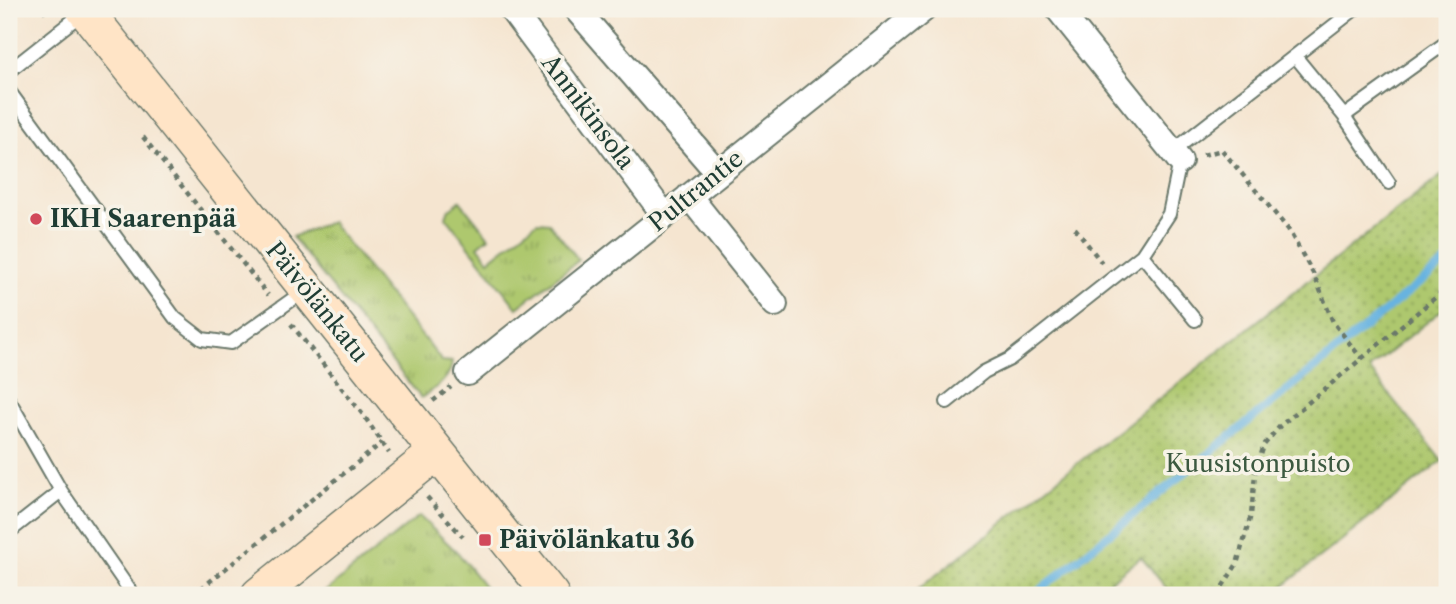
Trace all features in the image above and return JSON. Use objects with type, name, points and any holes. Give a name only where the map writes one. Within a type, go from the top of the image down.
[{"type":"street","name":"Annikinsola","points":[[511,9],[665,215]]},
{"type":"street","points":[[576,9],[718,173]]},
{"type":"street","name":"Pultrantie","points":[[468,373],[924,9]]},
{"type":"street","points":[[1058,9],[1177,156]]},
{"type":"street","name":"Päivölänkatu","points":[[84,10],[551,595]]},
{"type":"street","points":[[689,196],[775,304]]},
{"type":"street","points":[[259,595],[437,452]]},
{"type":"lane","points":[[947,402],[985,372],[1010,359],[1142,255],[1169,214],[1177,156],[1355,9]]},
{"type":"lane","points":[[9,71],[84,10]]},
{"type":"lane","points":[[1344,116],[1447,42]]},
{"type":"lane","points":[[1295,56],[1344,116],[1388,183]]},
{"type":"lane","points":[[9,91],[175,318],[202,339],[231,343],[307,289]]},
{"type":"lane","points":[[1142,255],[1195,320]]},
{"type":"lane","points":[[9,400],[61,491],[133,595]]},
{"type":"lane","points":[[9,532],[61,491]]},
{"type":"path","points":[[1177,156],[1222,150],[1288,229],[1314,275],[1333,322],[1361,358]]},
{"type":"path","points":[[1075,228],[1114,277]]},
{"type":"path","points":[[1217,595],[1237,564],[1251,515],[1255,474],[1264,446],[1280,426],[1447,288]]},
{"type":"path","points":[[193,595],[468,373]]},
{"type":"green space","name":"Kuusistonpuisto","points":[[1447,171],[1447,306],[1369,369],[1442,461],[1272,595],[1172,595],[1141,557],[1092,595],[911,595]]},
{"type":"green space","points":[[460,201],[489,237],[478,246],[489,260],[537,222],[549,223],[579,260],[517,308],[446,217],[448,210]]},
{"type":"green space","points":[[331,222],[442,361],[452,362],[449,374],[421,398],[292,237]]},
{"type":"green space","points":[[419,516],[458,553],[491,595],[321,595]]},
{"type":"waterway","points":[[1034,595],[1447,261]]},
{"type":"place","name":"IKH Saarenpää","points":[[36,219]]},
{"type":"place","name":"Päivölänkatu 36","points":[[485,540]]}]
